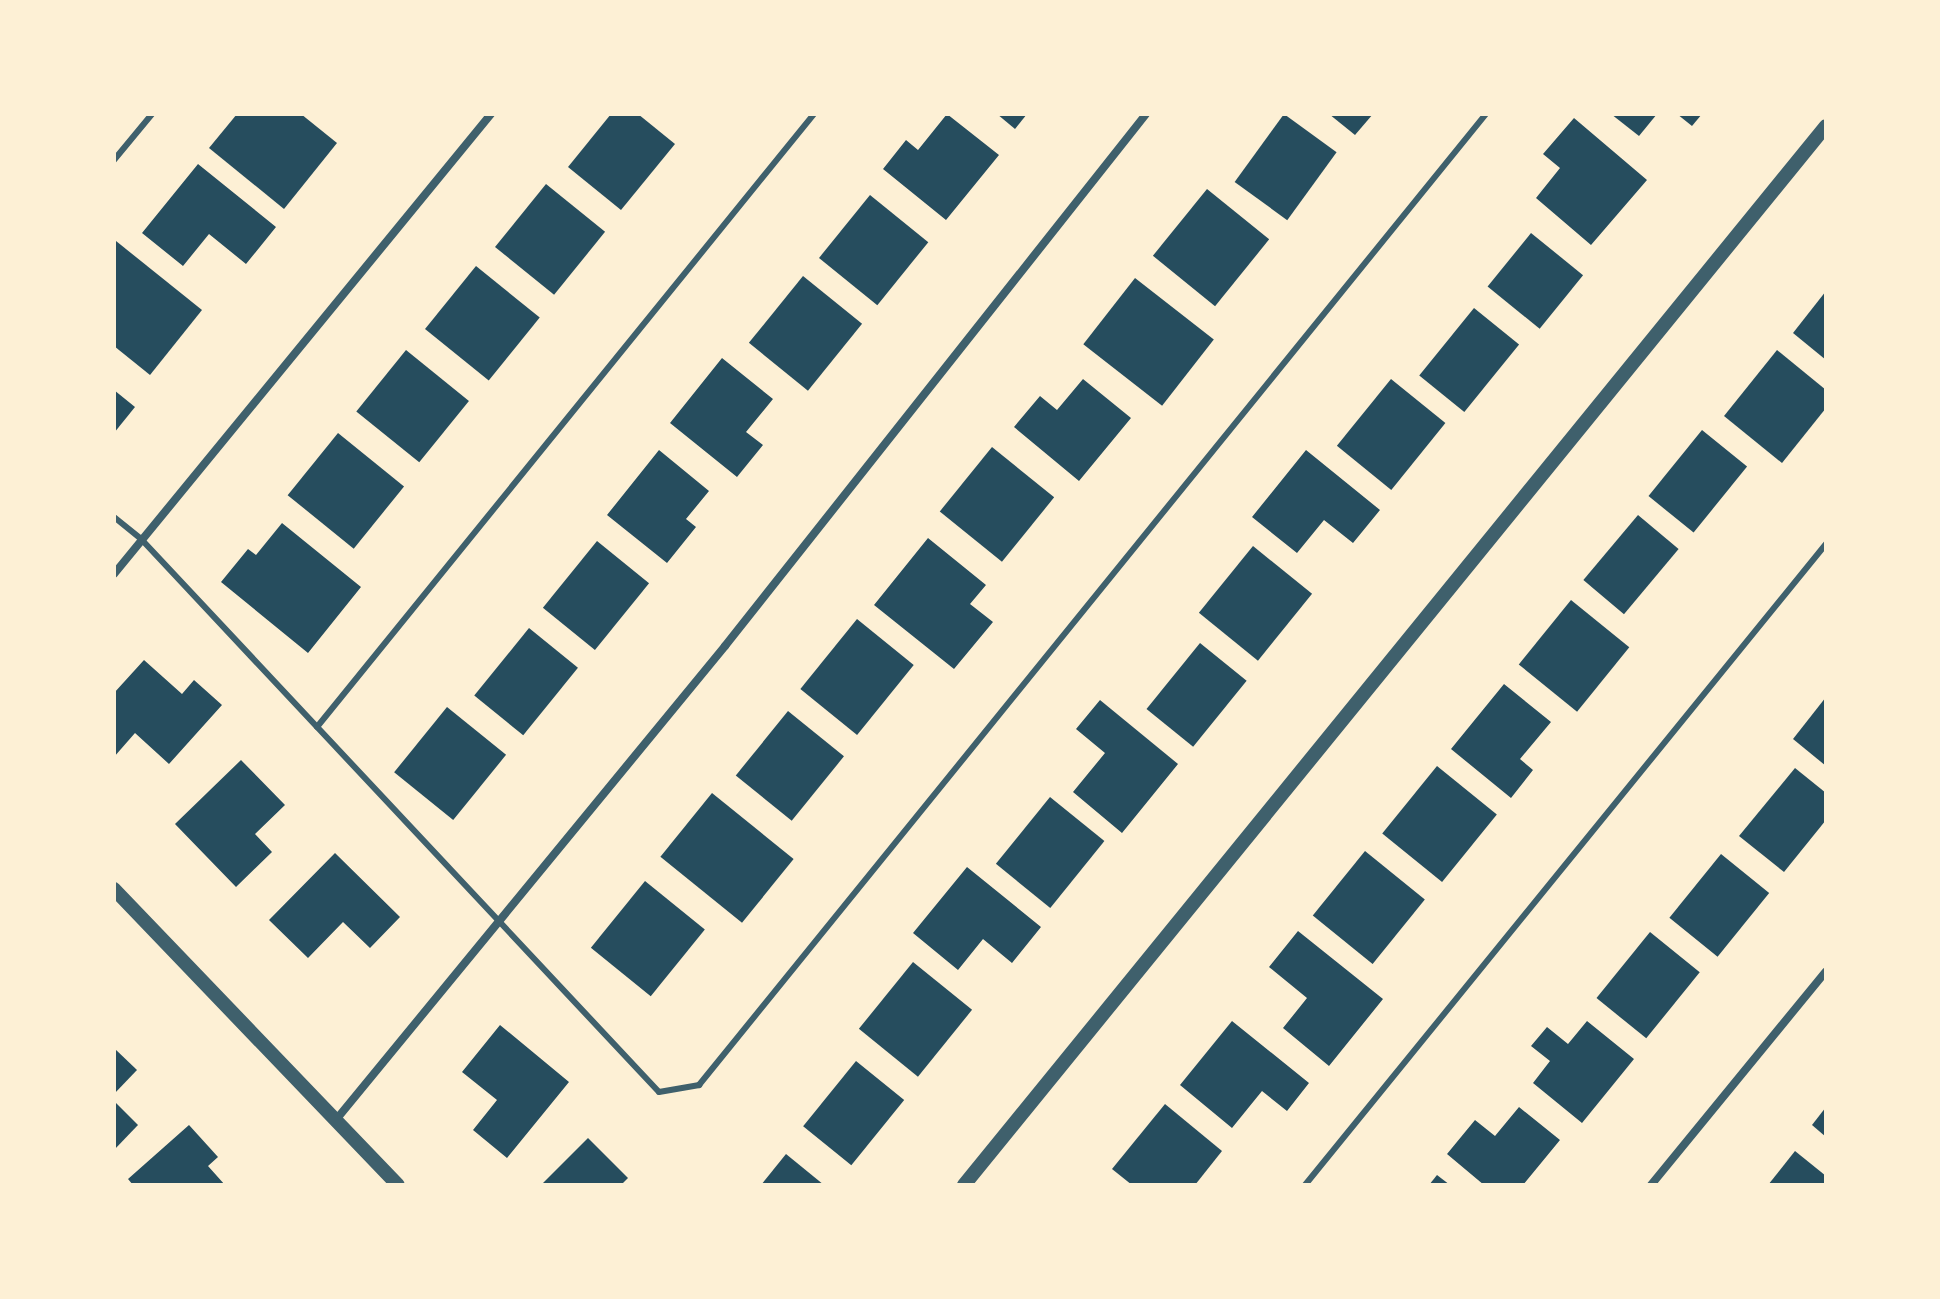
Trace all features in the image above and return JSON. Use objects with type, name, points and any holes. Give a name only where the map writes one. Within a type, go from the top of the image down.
[{"type":"street","points":[[114,574],[491,114]]},
{"type":"street","points":[[335,1121],[1146,114]]},
{"type":"street","points":[[964,1185],[1826,126]]},
{"type":"street","points":[[114,889],[398,1185]]},
{"type":"street","points":[[1651,1185],[1826,971]]},
{"type":"lane","points":[[114,160],[152,114]]},
{"type":"lane","points":[[317,727],[814,114]]},
{"type":"lane","points":[[114,517],[142,540],[659,1092],[699,1085],[1486,114]]},
{"type":"lane","points":[[1305,1185],[1826,544]]},
{"type":"building","points":[[237,114],[301,114],[337,143],[284,209],[209,148]]},
{"type":"building","points":[[611,114],[638,114],[675,144],[621,210],[568,167]]},
{"type":"building","points":[[947,114],[999,155],[946,220],[883,169],[906,140],[918,150]]},
{"type":"building","points":[[997,114],[1027,114],[1015,129]]},
{"type":"building","points":[[1284,114],[1337,152],[1287,220],[1235,182]]},
{"type":"building","points":[[1329,114],[1373,114],[1355,135]]},
{"type":"building","points":[[1611,114],[1657,114],[1639,136]]},
{"type":"building","points":[[1677,114],[1702,114],[1692,126]]},
{"type":"building","points":[[1574,118],[1647,180],[1591,245],[1536,198],[1560,168],[1543,154]]},
{"type":"building","points":[[198,164],[276,227],[246,264],[209,234],[183,266],[142,233]]},
{"type":"building","points":[[546,184],[605,232],[554,295],[495,247]]},
{"type":"building","points":[[1207,189],[1269,239],[1215,306],[1153,256]]},
{"type":"building","points":[[870,195],[928,242],[877,305],[819,258]]},
{"type":"building","points":[[1531,233],[1583,275],[1540,329],[1488,287]]},
{"type":"building","points":[[116,241],[202,310],[150,375],[114,346]]},
{"type":"building","points":[[476,266],[540,318],[489,381],[425,329]]},
{"type":"building","points":[[803,276],[862,324],[808,391],[749,343]]},
{"type":"building","points":[[1135,278],[1214,340],[1162,406],[1083,344]]},
{"type":"building","points":[[1826,291],[1826,360],[1793,333]]},
{"type":"building","points":[[1474,308],[1519,345],[1464,412],[1419,376]]},
{"type":"building","points":[[406,350],[469,401],[419,462],[356,411]]},
{"type":"building","points":[[1777,350],[1826,390],[1826,408],[1782,463],[1724,416]]},
{"type":"building","points":[[722,358],[773,399],[746,432],[763,445],[737,477],[670,423]]},
{"type":"building","points":[[1083,379],[1131,418],[1079,481],[1014,427],[1040,396],[1057,410]]},
{"type":"building","points":[[1391,379],[1445,423],[1391,490],[1337,446]]},
{"type":"building","points":[[114,390],[135,407],[114,433]]},
{"type":"building","points":[[1702,430],[1747,467],[1694,533],[1649,496]]},
{"type":"building","points":[[338,433],[404,486],[354,549],[288,495]]},
{"type":"building","points":[[992,447],[1054,497],[1002,562],[940,512]]},
{"type":"building","points":[[659,450],[709,491],[686,519],[696,527],[667,563],[607,515]]},
{"type":"building","points":[[1306,450],[1380,510],[1353,543],[1324,520],[1297,553],[1252,517]]},
{"type":"building","points":[[1638,515],[1679,549],[1624,614],[1583,580]]},
{"type":"building","points":[[282,523],[361,587],[308,653],[221,582],[248,549],[256,555]]},
{"type":"building","points":[[928,538],[986,585],[970,604],[993,622],[954,669],[874,605]]},
{"type":"building","points":[[597,541],[649,583],[595,650],[543,608]]},
{"type":"building","points":[[1253,546],[1312,594],[1258,661],[1199,613]]},
{"type":"building","points":[[1571,600],[1629,647],[1577,712],[1519,665]]},
{"type":"building","points":[[857,619],[914,665],[857,735],[800,689]]},
{"type":"building","points":[[529,628],[578,668],[523,735],[474,696]]},
{"type":"building","points":[[1200,643],[1247,681],[1193,747],[1147,709]]},
{"type":"building","points":[[144,660],[182,694],[194,680],[222,705],[169,764],[135,733],[114,757],[114,693]]},
{"type":"building","points":[[1504,684],[1551,722],[1520,759],[1533,770],[1511,798],[1451,749]]},
{"type":"building","points":[[1826,697],[1826,766],[1793,739]]},
{"type":"building","points":[[1100,700],[1178,764],[1122,833],[1073,792],[1105,753],[1076,729]]},
{"type":"building","points":[[447,707],[506,755],[453,820],[394,772]]},
{"type":"building","points":[[788,711],[844,756],[792,821],[736,776]]},
{"type":"building","points":[[241,760],[285,805],[255,834],[272,852],[236,887],[175,824]]},
{"type":"building","points":[[1437,766],[1497,814],[1442,882],[1382,834]]},
{"type":"building","points":[[1795,768],[1826,793],[1826,820],[1784,872],[1739,836]]},
{"type":"building","points":[[712,793],[794,859],[742,923],[660,857]]},
{"type":"building","points":[[1050,797],[1104,841],[1050,908],[996,864]]},
{"type":"building","points":[[1365,851],[1425,899],[1373,964],[1313,916]]},
{"type":"building","points":[[335,853],[400,917],[370,948],[343,922],[308,958],[269,920]]},
{"type":"building","points":[[1721,854],[1769,893],[1718,957],[1669,918]]},
{"type":"building","points":[[967,867],[1041,927],[1012,963],[983,939],[958,970],[913,933]]},
{"type":"building","points":[[645,881],[705,929],[651,996],[591,948]]},
{"type":"building","points":[[1298,931],[1383,999],[1329,1066],[1283,1028],[1307,998],[1269,967]]},
{"type":"building","points":[[1650,932],[1700,972],[1646,1038],[1597,998]]},
{"type":"building","points":[[913,962],[972,1010],[918,1077],[859,1029]]},
{"type":"building","points":[[1232,1021],[1309,1083],[1287,1111],[1262,1091],[1232,1128],[1180,1085]]},
{"type":"building","points":[[1587,1021],[1634,1059],[1582,1123],[1533,1083],[1550,1061],[1531,1046],[1547,1027],[1568,1044]]},
{"type":"building","points":[[500,1025],[569,1082],[507,1158],[473,1130],[497,1100],[462,1072]]},
{"type":"building","points":[[114,1048],[137,1070],[114,1094]]},
{"type":"building","points":[[856,1061],[904,1100],[851,1165],[803,1126]]},
{"type":"building","points":[[114,1101],[138,1125],[114,1150]]},
{"type":"building","points":[[1165,1104],[1222,1151],[1195,1185],[1132,1185],[1112,1169]]},
{"type":"building","points":[[1519,1107],[1560,1140],[1523,1185],[1484,1185],[1447,1154],[1475,1120],[1495,1136]]},
{"type":"building","points":[[1826,1107],[1826,1137],[1812,1125]]},
{"type":"building","points":[[189,1125],[218,1157],[208,1166],[225,1185],[133,1185],[128,1179]]},
{"type":"building","points":[[588,1138],[628,1178],[621,1185],[541,1185]]},
{"type":"building","points":[[1795,1151],[1826,1176],[1826,1185],[1768,1185]]},
{"type":"building","points":[[786,1154],[824,1185],[761,1185]]},
{"type":"building","points":[[1437,1175],[1450,1185],[1429,1185]]}]
